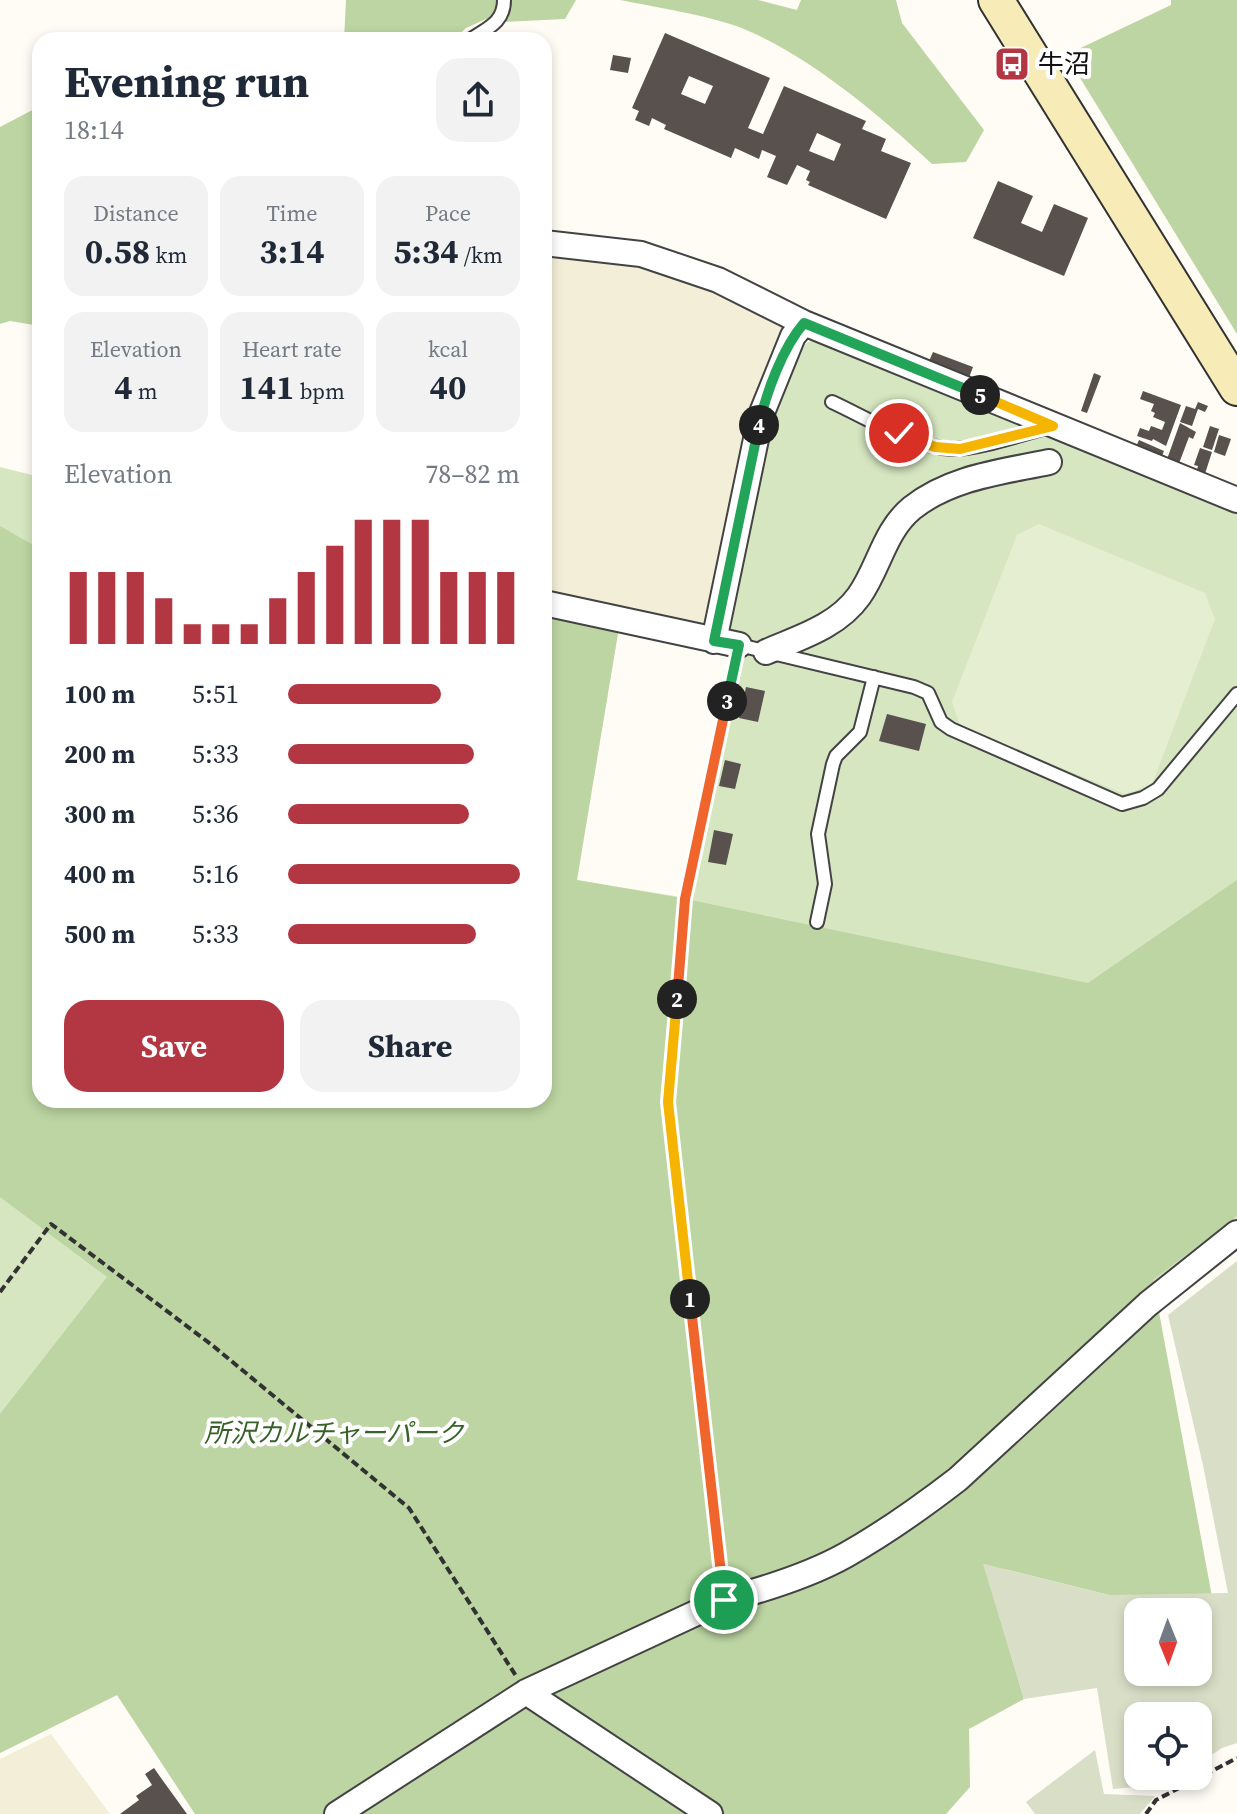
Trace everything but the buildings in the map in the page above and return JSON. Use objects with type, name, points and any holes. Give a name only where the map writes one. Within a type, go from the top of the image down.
[{"type":"street","points":[[996,0],[1237,388]]},
{"type":"street","points":[[552,244],[641,254],[718,280],[804,323],[1237,500]]},
{"type":"street","points":[[714,641],[761,415],[793,336],[804,323]]},
{"type":"street","points":[[766,652],[823,627],[844,612],[865,585],[892,530],[909,510],[922,501],[955,483],[1049,462]]},
{"type":"street","points":[[552,605],[739,645]]},
{"type":"street","points":[[337,1814],[526,1692],[724,1600],[755,1592],[844,1556],[926,1504],[958,1479],[1148,1304],[1237,1233]]},
{"type":"street","points":[[526,1692],[710,1814]]},
{"type":"lane","points":[[483,32],[495,25],[504,10],[504,0]]},
{"type":"lane","points":[[832,402],[899,433],[935,447],[952,449],[1053,426]]},
{"type":"lane","points":[[739,645],[914,687],[928,693],[941,722],[951,729],[1122,804],[1143,798],[1158,789],[1237,694]]},
{"type":"lane","points":[[817,922],[825,884],[818,834],[833,764],[836,756],[860,732],[874,677]]},
{"type":"path","points":[[724,1600],[668,1102],[685,899],[739,645]]},
{"type":"path","points":[[0,1292],[51,1224],[187,1327],[409,1508],[526,1692]]},
{"type":"path","points":[[1146,1814],[1156,1800],[1237,1758]]},
{"type":"shaded area","points":[[552,251],[632,262],[679,276],[779,320],[782,326],[783,334],[710,621],[694,629],[552,595]]},
{"type":"shaded area","points":[[51,1734],[110,1814],[0,1814],[0,1759]]},
{"type":"green space","points":[[346,0],[576,0],[565,19],[503,22],[486,19],[462,32],[344,32]]},
{"type":"green space","points":[[620,0],[758,0],[797,10],[801,0],[896,0],[902,23],[984,130],[966,162],[932,164],[841,87],[764,38],[711,19]]},
{"type":"green space","points":[[1171,0],[1237,0],[1237,334],[1066,55],[1171,5]]},
{"type":"green space","points":[[32,110],[32,325],[10,321],[0,324],[0,127]]},
{"type":"green space","name":"所沢カルチャーパーク","points":[[820,339],[1237,508],[1237,1224],[1055,1368],[946,1814],[195,1814],[117,1695],[0,1753],[0,688],[32,1018],[32,1108],[552,1108],[552,605],[620,621],[576,880],[681,897],[729,655],[721,635],[771,411],[797,350],[808,342]]},
{"type":"green space","points":[[0,467],[32,475],[32,548],[0,553]]},
{"type":"green space","points":[[1039,524],[1205,593],[1215,619],[1152,784],[1125,794],[960,726],[952,702],[1017,535]]},
{"type":"green space","name":"所沢カルチャーパーク","points":[[0,526],[32,544],[32,1108],[552,1108],[552,605],[620,621],[577,880],[681,898],[1088,983],[1237,880],[1237,1216],[1153,1280],[1213,1602],[1212,1598],[1109,1595],[984,1564],[1024,1699],[969,1729],[970,1787],[946,1814],[195,1814],[117,1695],[0,1753],[0,1414],[107,1277],[0,1197]]},
{"type":"green space","points":[[1237,1261],[1237,1743],[1212,1755],[1212,1702],[1124,1702],[1124,1788],[1113,1789],[1097,1688],[1024,1699],[983,1564],[1109,1595],[1228,1593],[1203,1465],[1168,1315]]},
{"type":"green space","points":[[1095,1750],[1104,1794],[1155,1796],[1140,1814],[1035,1814],[1026,1802]]},
{"type":"place","name":"牛沼","points":[[1012,64]]},
{"type":"route","points":[[724,1600],[668,1102],[685,899],[739,645],[714,641],[761,415],[793,336],[804,323],[1053,426],[960,449],[935,447],[899,433]]}]
